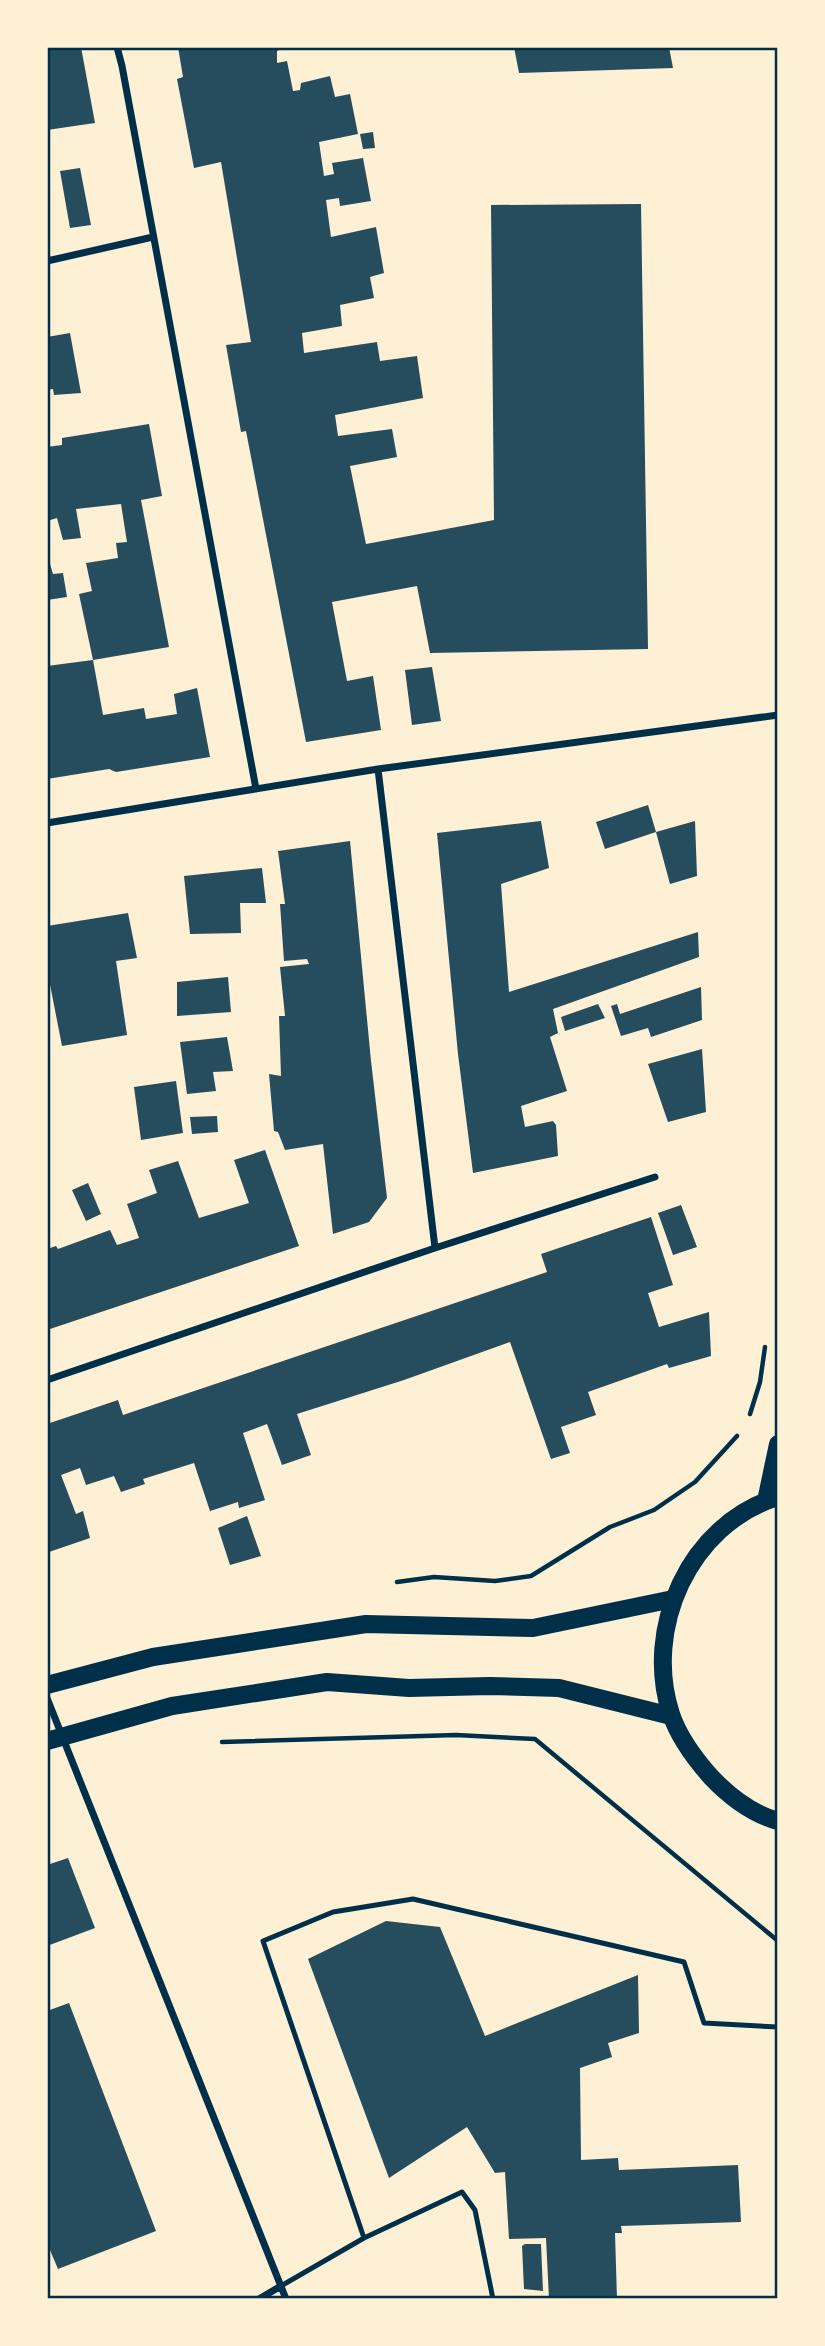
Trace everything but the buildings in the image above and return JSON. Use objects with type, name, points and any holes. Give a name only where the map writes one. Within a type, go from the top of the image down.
[{"type":"main road","points":[[775,1824],[727,1794],[694,1759],[671,1716],[663,1677],[664,1637],[673,1599],[695,1558],[726,1525],[772,1499],[778,1444]]},
{"type":"main road","points":[[47,1685],[153,1657],[366,1624],[533,1628],[673,1599]]},
{"type":"main road","points":[[47,1741],[172,1706],[327,1682],[409,1688],[559,1688],[671,1716]]},
{"type":"street","points":[[117,47],[256,789]]},
{"type":"street","points":[[47,261],[153,237]]},
{"type":"street","points":[[47,824],[378,769],[778,715]]},
{"type":"street","points":[[378,769],[435,1248]]},
{"type":"street","points":[[47,1380],[435,1248],[655,1177]]},
{"type":"street","points":[[47,1698],[286,2299]]},
{"type":"street","points":[[260,2299],[281,2286]]},
{"type":"lane","points":[[364,2238],[263,1941],[333,1912],[413,1899],[684,1962],[704,2023],[778,2026]]},
{"type":"lane","points":[[281,2286],[364,2238],[461,2192],[475,2210],[494,2299]]},
{"type":"path","points":[[749,1417],[760,1382],[765,1347]]},
{"type":"path","points":[[393,1583],[434,1577],[495,1581],[531,1576],[610,1527],[654,1510],[695,1482],[717,1461],[745,1427]]},
{"type":"path","points":[[218,1742],[456,1735],[535,1739],[778,1941]]}]
